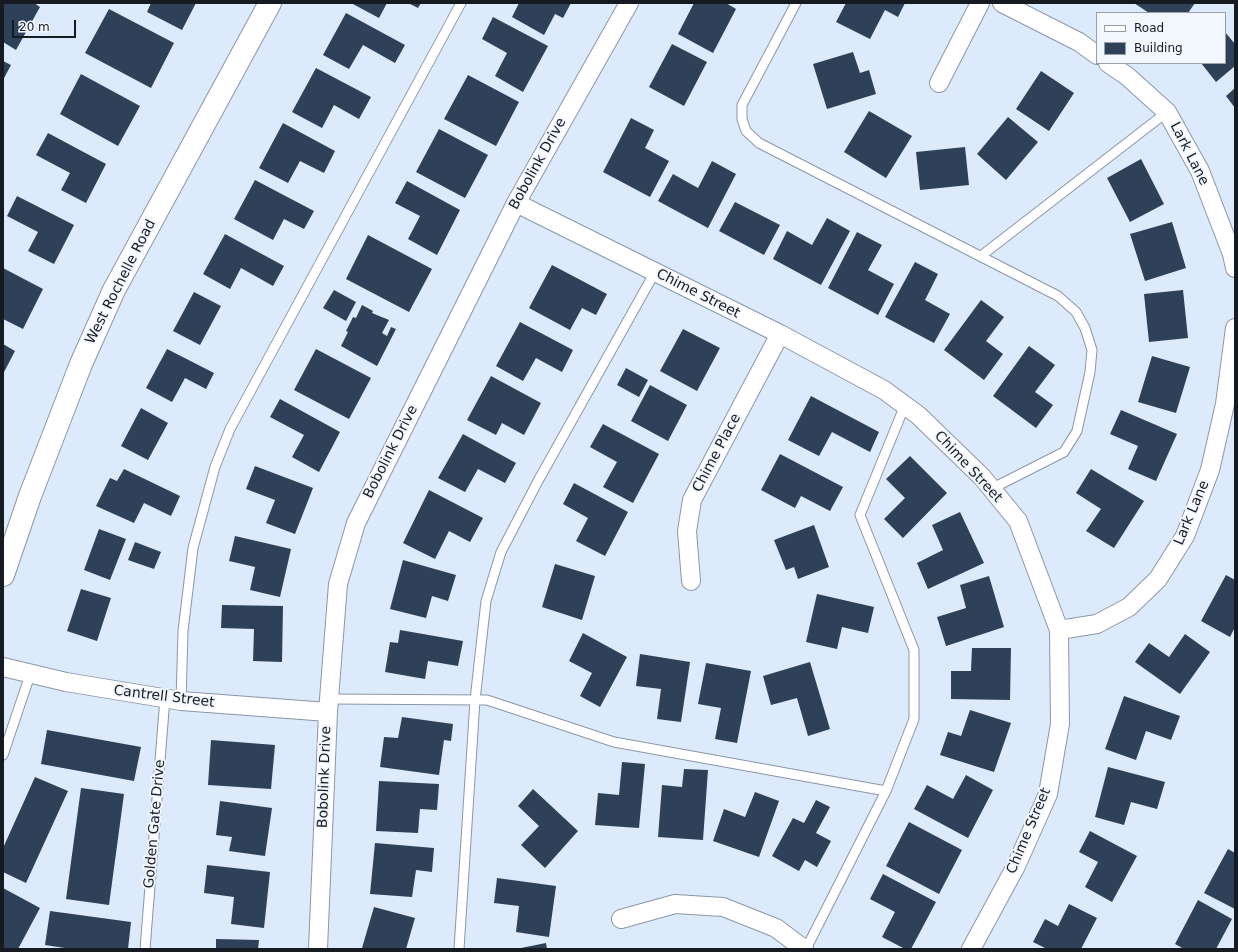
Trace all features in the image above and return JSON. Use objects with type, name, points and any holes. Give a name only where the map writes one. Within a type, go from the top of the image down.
[{"type":"street","name":"West Rochelle Road","points":[[3,575],[30,496],[81,364],[114,290],[270,3]]},
{"type":"street","name":"Bobolink Drive","points":[[318,949],[328,706],[338,584],[356,523],[516,203],[629,3]]},
{"type":"street","points":[[938,84],[980,3]]},
{"type":"street","points":[[1002,3],[1079,42],[1096,54]]},
{"type":"street","name":"Lark Lane","points":[[1109,64],[1127,76],[1167,112],[1200,171],[1232,254],[1235,268]]},
{"type":"street","name":"Chime Street","points":[[516,203],[780,334],[884,390],[918,414],[991,489],[1018,521],[1059,630],[1060,724],[1048,794],[1016,866],[971,949]]},
{"type":"street","name":"Lark Lane","points":[[1059,630],[1097,624],[1129,607],[1158,579],[1185,536],[1210,470],[1225,404],[1235,328]]},
{"type":"street","name":"Chime Place","points":[[691,581],[687,531],[692,500],[780,334]]},
{"type":"street","name":"Cantrell Street","points":[[3,667],[30,675],[173,700],[328,706]]},
{"type":"street","points":[[621,919],[675,904],[723,907],[776,928],[805,949]]},
{"type":"lane","name":"Golden Gate Drive","points":[[145,949],[173,700],[193,548],[215,467],[230,430],[461,3]]},
{"type":"lane","points":[[796,3],[742,104],[742,118],[746,131],[759,144],[1058,296],[1076,312],[1085,328],[1092,350],[1090,372],[1077,431],[1064,452],[991,489]]},
{"type":"lane","points":[[981,256],[1167,112]]},
{"type":"lane","points":[[459,949],[475,700],[486,601],[502,552],[538,481],[655,272]]},
{"type":"lane","points":[[805,949],[886,791],[914,719],[914,650],[860,515],[905,405]]},
{"type":"lane","points":[[3,755],[30,675]]},
{"type":"lane","points":[[328,706],[486,700],[614,742],[886,791]]},
{"type":"building","points":[[3,3],[34,3],[40,7],[16,50],[3,42]]},
{"type":"building","points":[[151,3],[196,3],[182,30],[147,12]]},
{"type":"building","points":[[351,3],[387,3],[379,18]]},
{"type":"building","points":[[408,3],[421,3],[418,8]]},
{"type":"building","points":[[519,3],[571,3],[563,18],[555,14],[544,35],[512,17]]},
{"type":"building","points":[[694,3],[726,3],[736,9],[713,53],[678,34]]},
{"type":"building","points":[[846,3],[905,3],[898,17],[885,10],[870,39],[836,22]]},
{"type":"building","points":[[1134,3],[1195,3],[1189,12],[1148,12]]},
{"type":"building","points":[[109,9],[174,43],[151,88],[85,53]]},
{"type":"building","points":[[346,13],[405,45],[395,63],[363,45],[349,69],[323,55]]},
{"type":"building","points":[[493,17],[548,46],[523,92],[495,76],[507,53],[482,39]]},
{"type":"building","points":[[1226,33],[1235,44],[1235,66],[1216,82],[1202,64],[1226,64]]},
{"type":"building","points":[[672,44],[707,62],[684,106],[649,87]]},
{"type":"building","points":[[853,52],[860,73],[869,70],[876,94],[827,109],[813,64]]},
{"type":"building","points":[[3,61],[11,65],[3,80]]},
{"type":"building","points":[[316,68],[371,97],[359,119],[334,105],[322,128],[292,112]]},
{"type":"building","points":[[1041,71],[1074,93],[1049,131],[1016,109]]},
{"type":"building","points":[[81,74],[140,106],[118,146],[60,114]]},
{"type":"building","points":[[468,75],[519,102],[496,146],[444,119]]},
{"type":"building","points":[[1235,88],[1235,108],[1226,96]]},
{"type":"building","points":[[869,111],[912,136],[886,178],[844,152]]},
{"type":"building","points":[[1008,117],[1038,142],[1006,180],[977,154]]},
{"type":"building","points":[[631,118],[654,130],[645,148],[669,161],[650,197],[603,172]]},
{"type":"building","points":[[283,123],[335,151],[324,173],[300,161],[288,183],[259,168]]},
{"type":"building","points":[[439,129],[488,155],[465,198],[416,172]]},
{"type":"building","points":[[48,133],[106,164],[86,203],[61,190],[70,173],[36,155]]},
{"type":"building","points":[[965,147],[969,185],[920,190],[916,152]]},
{"type":"building","points":[[1141,159],[1164,204],[1130,222],[1107,178]]},
{"type":"building","points":[[712,161],[736,174],[708,228],[658,201],[673,174],[698,188]]},
{"type":"building","points":[[255,180],[314,211],[304,229],[284,219],[273,240],[234,219]]},
{"type":"building","points":[[407,181],[460,210],[437,255],[408,239],[420,216],[395,203]]},
{"type":"building","points":[[17,196],[74,225],[54,264],[28,251],[38,232],[7,216]]},
{"type":"building","points":[[735,202],[780,225],[764,255],[719,231]]},
{"type":"building","points":[[827,218],[850,231],[821,285],[773,259],[787,231],[812,245]]},
{"type":"building","points":[[1172,222],[1186,268],[1145,281],[1130,234]]},
{"type":"building","points":[[857,232],[882,245],[868,270],[894,284],[878,315],[828,288]]},
{"type":"building","points":[[225,234],[284,266],[273,286],[241,268],[230,289],[203,274]]},
{"type":"building","points":[[368,235],[432,269],[409,312],[346,279]]},
{"type":"building","points":[[915,262],[938,274],[925,300],[950,314],[934,343],[885,317]]},
{"type":"building","points":[[552,265],[607,294],[596,315],[582,308],[570,330],[529,308]]},
{"type":"building","points":[[3,268],[43,289],[23,329],[3,319]]},
{"type":"building","points":[[334,290],[356,302],[346,321],[323,308]]},
{"type":"building","points":[[1183,290],[1188,338],[1149,342],[1144,294]]},
{"type":"building","points":[[194,292],[221,306],[200,345],[173,331]]},
{"type":"building","points":[[981,300],[1004,317],[986,341],[1003,354],[984,380],[944,350]]},
{"type":"building","points":[[362,305],[373,311],[372,313],[389,320],[382,333],[387,336],[391,327],[396,329],[377,366],[341,346],[353,317],[356,318]]},
{"type":"building","points":[[520,322],[573,350],[562,372],[536,358],[523,381],[496,366]]},
{"type":"building","points":[[683,329],[720,348],[697,391],[660,371]]},
{"type":"building","points":[[3,344],[15,351],[3,374]]},
{"type":"building","points":[[1029,346],[1055,365],[1035,392],[1053,405],[1036,428],[993,396]]},
{"type":"building","points":[[167,349],[214,373],[206,389],[185,378],[172,402],[146,388]]},
{"type":"building","points":[[316,349],[371,378],[349,419],[294,390]]},
{"type":"building","points":[[1152,356],[1190,367],[1176,413],[1138,402]]},
{"type":"building","points":[[626,368],[648,380],[639,397],[617,385]]},
{"type":"building","points":[[491,376],[541,403],[524,435],[502,423],[496,435],[467,420]]},
{"type":"building","points":[[650,385],[687,405],[668,441],[631,421]]},
{"type":"building","points":[[811,396],[879,432],[870,452],[832,432],[819,456],[788,440]]},
{"type":"building","points":[[280,399],[340,432],[319,472],[292,457],[304,435],[270,417]]},
{"type":"building","points":[[141,408],[168,423],[148,460],[121,446]]},
{"type":"building","points":[[1121,410],[1177,434],[1156,481],[1128,469],[1138,446],[1110,434]]},
{"type":"building","points":[[603,424],[659,454],[633,503],[603,487],[617,462],[590,447]]},
{"type":"building","points":[[463,434],[516,463],[505,483],[478,469],[465,492],[438,478]]},
{"type":"building","points":[[780,454],[843,487],[830,511],[801,496],[795,508],[761,490]]},
{"type":"building","points":[[910,456],[947,493],[903,538],[884,519],[905,498],[886,479]]},
{"type":"building","points":[[255,466],[313,488],[295,534],[266,523],[275,500],[246,489]]},
{"type":"building","points":[[124,469],[180,496],[171,516],[144,503],[134,523],[96,506],[110,478],[117,481]]},
{"type":"building","points":[[1091,469],[1144,501],[1114,548],[1086,531],[1101,509],[1076,493]]},
{"type":"building","points":[[574,483],[628,512],[605,556],[576,541],[588,518],[563,504]]},
{"type":"building","points":[[429,490],[483,518],[470,542],[449,531],[435,559],[403,543]]},
{"type":"building","points":[[960,512],[984,563],[928,589],[917,563],[943,550],[932,525]]},
{"type":"building","points":[[814,525],[829,567],[798,579],[794,567],[786,570],[774,540]]},
{"type":"building","points":[[99,529],[126,539],[110,580],[84,570]]},
{"type":"building","points":[[235,536],[291,549],[280,597],[250,590],[255,567],[229,561]]},
{"type":"building","points":[[135,542],[161,552],[154,569],[128,560]]},
{"type":"building","points":[[403,560],[456,575],[448,601],[432,596],[426,618],[390,609]]},
{"type":"building","points":[[555,564],[595,576],[582,620],[542,607]]},
{"type":"building","points":[[1226,575],[1235,580],[1235,627],[1230,637],[1201,621]]},
{"type":"building","points":[[989,576],[1004,627],[946,646],[937,617],[966,608],[960,585]]},
{"type":"building","points":[[81,589],[111,598],[97,641],[67,631]]},
{"type":"building","points":[[817,594],[874,607],[868,633],[842,627],[837,649],[806,642]]},
{"type":"building","points":[[222,605],[283,606],[282,662],[253,661],[254,629],[221,628]]},
{"type":"building","points":[[400,630],[463,641],[458,666],[428,661],[425,679],[385,672],[390,642],[398,643]]},
{"type":"building","points":[[583,633],[627,657],[600,707],[580,696],[592,673],[569,661]]},
{"type":"building","points":[[1185,634],[1210,652],[1180,694],[1135,662],[1149,643],[1169,657]]},
{"type":"building","points":[[972,648],[1011,648],[1010,700],[951,699],[951,671],[971,671]]},
{"type":"building","points":[[640,654],[690,662],[681,722],[657,719],[661,689],[636,686]]},
{"type":"building","points":[[810,662],[830,729],[808,736],[797,698],[771,705],[763,676]]},
{"type":"building","points":[[706,663],[751,671],[737,743],[715,739],[721,708],[698,704]]},
{"type":"building","points":[[1124,696],[1180,716],[1171,740],[1146,731],[1136,760],[1105,749]]},
{"type":"building","points":[[970,710],[1011,723],[994,772],[940,755],[948,732],[961,736]]},
{"type":"building","points":[[402,717],[453,724],[451,741],[444,740],[439,775],[380,767],[384,737],[398,738]]},
{"type":"building","points":[[47,730],[141,747],[134,781],[41,764]]},
{"type":"building","points":[[211,740],[275,745],[271,789],[208,785]]},
{"type":"building","points":[[622,762],[645,764],[639,828],[595,825],[598,793],[619,795]]},
{"type":"building","points":[[1108,767],[1165,782],[1157,809],[1131,802],[1124,825],[1095,817]]},
{"type":"building","points":[[684,769],[708,770],[703,840],[658,837],[662,785],[682,787]]},
{"type":"building","points":[[966,775],[993,790],[968,838],[914,809],[927,785],[953,799]]},
{"type":"building","points":[[35,777],[68,791],[26,883],[3,872],[3,848]]},
{"type":"building","points":[[379,781],[439,784],[437,810],[420,809],[418,833],[376,831]]},
{"type":"building","points":[[81,788],[124,794],[109,905],[66,899]]},
{"type":"building","points":[[533,789],[578,831],[545,868],[521,845],[539,826],[518,806]]},
{"type":"building","points":[[755,792],[779,801],[759,857],[713,841],[724,809],[745,817]]},
{"type":"building","points":[[816,800],[830,807],[816,833],[831,841],[817,867],[805,860],[799,871],[772,856],[793,818],[804,823]]},
{"type":"building","points":[[220,801],[272,808],[265,856],[229,851],[232,837],[216,835]]},
{"type":"building","points":[[909,822],[962,850],[939,894],[886,866]]},
{"type":"building","points":[[1090,831],[1137,856],[1112,902],[1085,887],[1098,862],[1079,852]]},
{"type":"building","points":[[375,843],[434,848],[432,872],[416,870],[412,897],[370,894]]},
{"type":"building","points":[[1228,849],[1235,853],[1235,909],[1204,893]]},
{"type":"building","points":[[207,865],[270,872],[264,928],[231,924],[234,897],[204,893]]},
{"type":"building","points":[[883,874],[936,902],[911,949],[905,949],[882,937],[895,912],[870,899]]},
{"type":"building","points":[[497,878],[556,886],[549,937],[516,932],[519,906],[494,903]]},
{"type":"building","points":[[3,888],[40,908],[18,949],[3,949]]},
{"type":"building","points":[[1198,900],[1232,919],[1216,949],[1184,949],[1175,944]]},
{"type":"building","points":[[1069,904],[1097,918],[1081,949],[1047,949],[1033,942],[1045,919],[1058,926]]},
{"type":"building","points":[[374,907],[415,918],[406,949],[362,948]]},
{"type":"building","points":[[50,911],[131,922],[128,949],[71,949],[45,945]]},
{"type":"building","points":[[216,939],[259,940],[258,949],[216,949]]},
{"type":"building","points":[[546,943],[547,949],[521,949],[521,948]]}]
